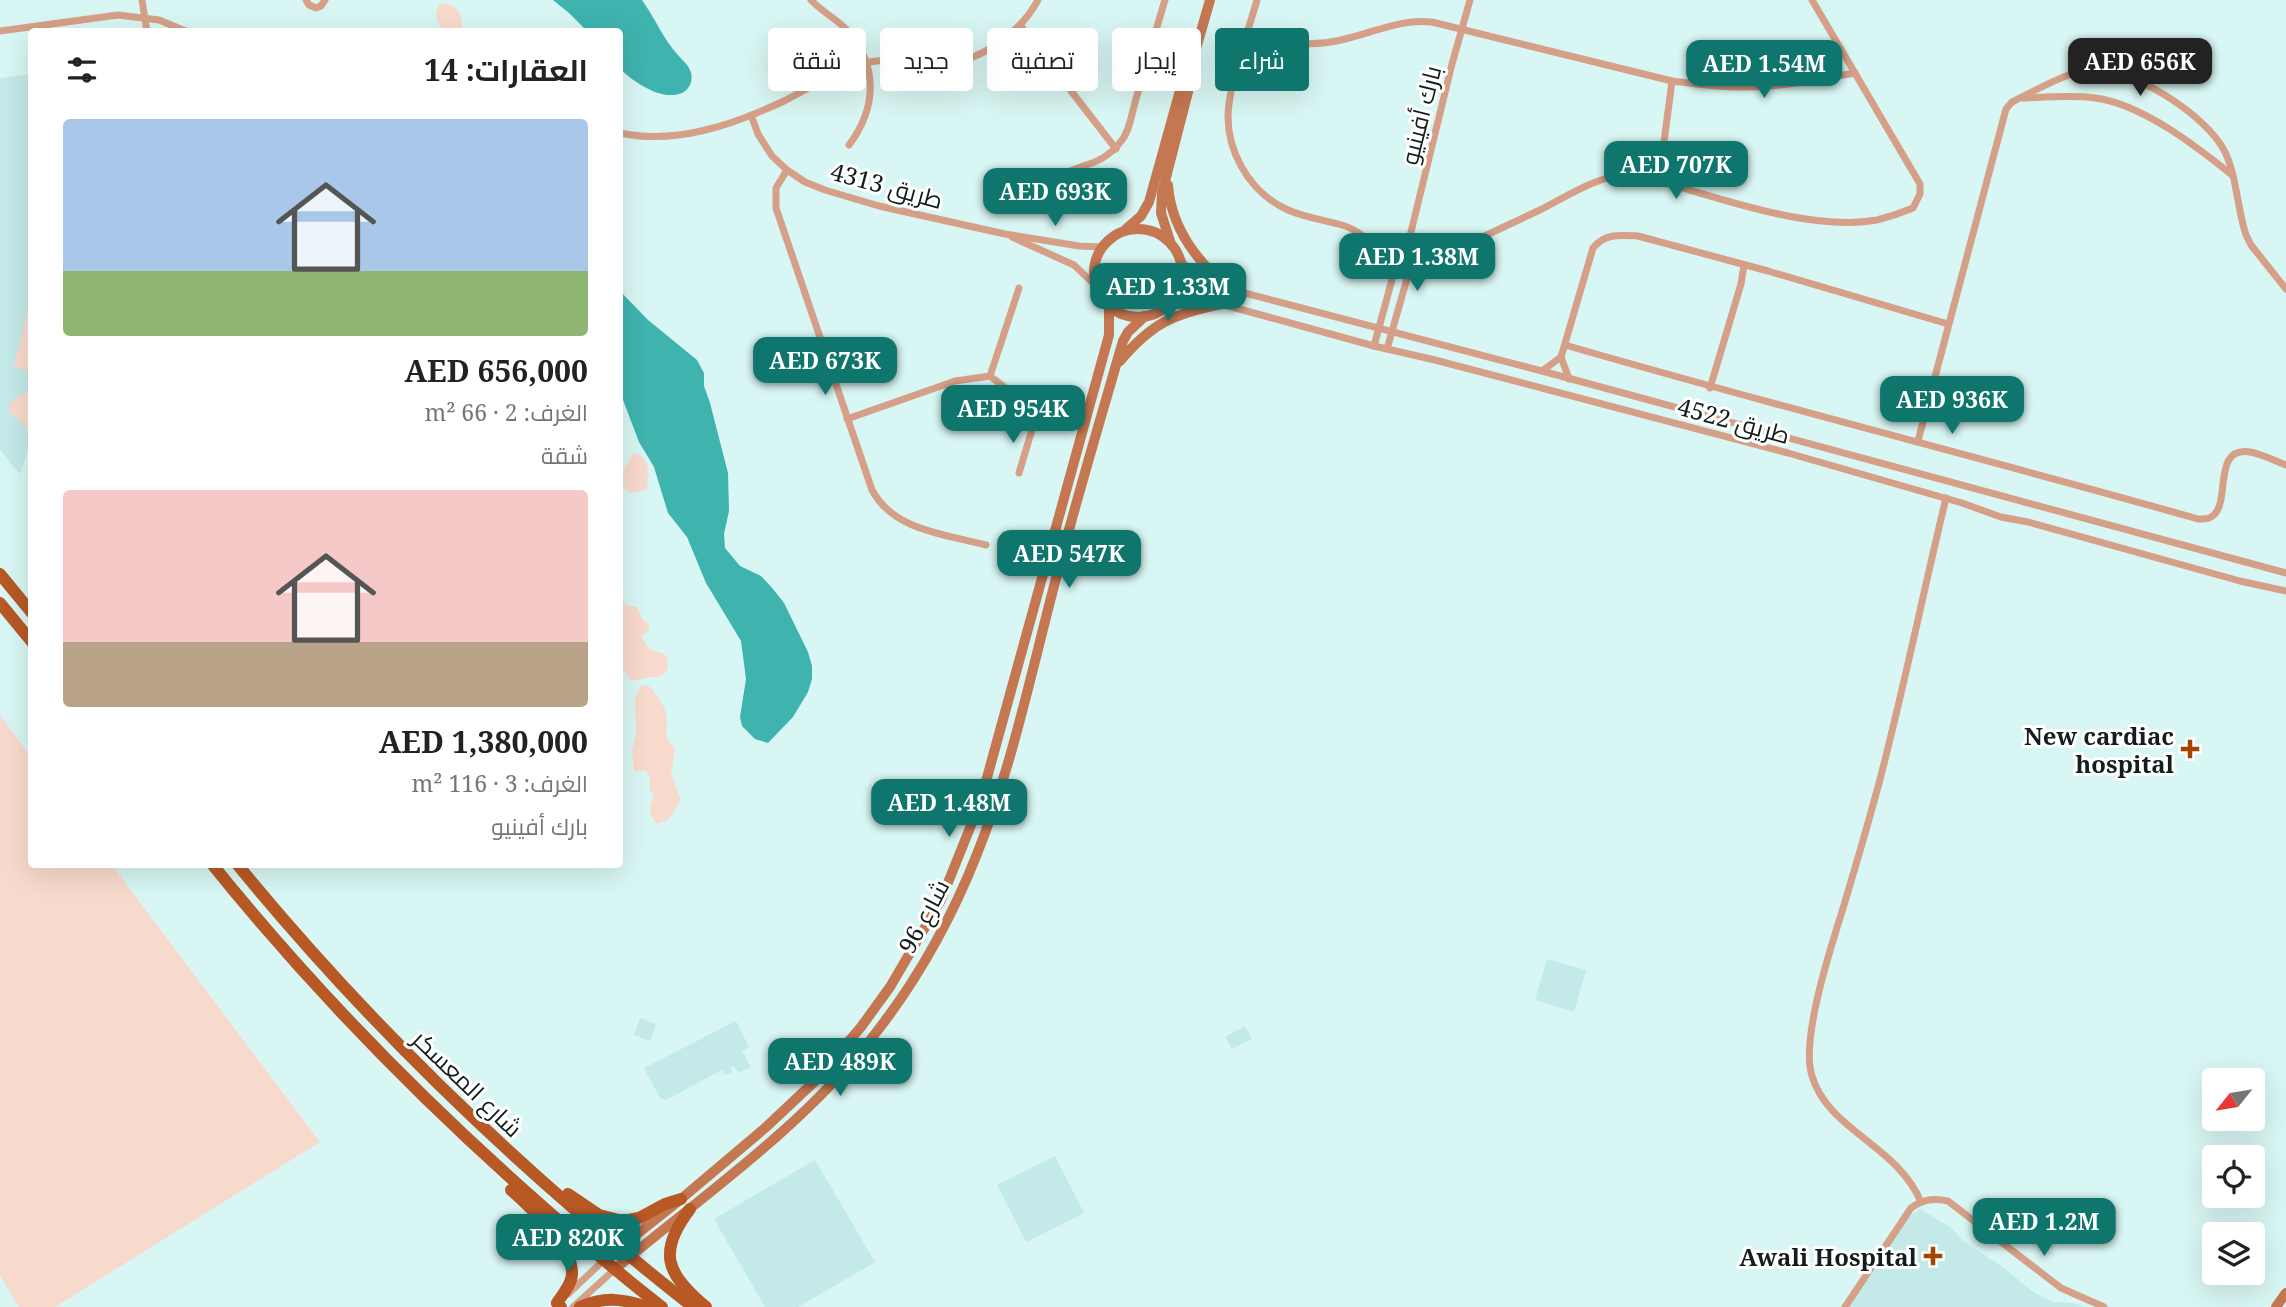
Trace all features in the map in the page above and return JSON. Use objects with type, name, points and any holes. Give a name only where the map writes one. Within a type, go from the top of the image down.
[{"type":"main road","points":[[0,574],[28,608]]},
{"type":"main road","points":[[0,603],[28,637]]},
{"type":"main road","name":"شارع المعسكر","points":[[215,868],[309,977],[388,1063],[603,1261],[662,1307]]},
{"type":"main road","name":"شارع المعسكر","points":[[240,868],[328,971],[480,1125],[618,1248],[693,1307]]},
{"type":"main road","points":[[494,1163],[504,1183],[537,1215],[554,1236],[571,1265],[573,1276],[557,1306]]},
{"type":"main road","points":[[533,1173],[554,1182],[587,1209],[617,1220],[639,1218],[665,1204],[686,1204],[673,1234],[669,1248],[670,1259],[675,1273],[685,1287],[706,1307]]},
{"type":"main road","points":[[580,1307],[615,1298],[648,1307]]},
{"type":"street","points":[[142,0],[147,28]]},
{"type":"street","points":[[306,0],[316,8],[325,0]]},
{"type":"street","points":[[811,0],[845,28]]},
{"type":"street","points":[[849,145],[868,112],[870,76],[866,62],[898,61],[941,65],[963,61],[1000,43],[1020,25],[1038,0]]},
{"type":"street","points":[[1040,209],[1052,182],[1062,174],[1090,166],[1116,149],[1125,137],[1165,0]]},
{"type":"street","points":[[1201,31],[1210,0]]},
{"type":"street","points":[[1249,28],[1257,0]]},
{"type":"street","name":"بارك أفينيو","points":[[1374,346],[1397,261],[1409,240],[1470,0]]},
{"type":"street","points":[[1409,240],[1436,247],[1459,246],[1579,190],[1604,180],[1630,175],[1659,180],[1779,214],[1822,220],[1877,220],[1913,208],[1920,194],[1920,184],[1812,0]]},
{"type":"street","points":[[0,31],[118,15],[159,20],[178,28]]},
{"type":"street","points":[[1309,43],[1340,40],[1404,22],[1432,22],[1672,81],[1747,87],[1783,85],[1855,73]]},
{"type":"street","points":[[1020,25],[1116,149]]},
{"type":"street","points":[[1918,441],[2006,109],[2021,98],[2086,70],[2125,74],[2191,111],[2217,137],[2226,154],[2246,235],[2286,289]]},
{"type":"street","points":[[1659,180],[1672,81]]},
{"type":"street","points":[[623,134],[644,137],[688,135],[751,116],[800,91]]},
{"type":"street","points":[[1180,91],[1149,202],[1141,216],[1102,247],[1095,260],[1094,284],[1099,296],[1109,309],[1120,314],[1133,317],[1159,311],[1170,302],[1180,282],[1181,260],[1170,242],[1161,213],[1162,193],[1188,91]]},
{"type":"street","points":[[1232,91],[1228,114],[1230,138],[1244,171],[1258,189],[1285,209],[1348,227],[1372,243],[1387,249]]},
{"type":"street","points":[[2021,98],[2099,98],[2126,107],[2172,132],[2232,176]]},
{"type":"street","name":"طريق 4313","points":[[751,116],[765,145],[787,170],[806,182],[841,196],[1005,234],[1102,247]]},
{"type":"street","points":[[787,170],[776,188],[776,208],[872,490],[884,509],[907,524],[986,545]]},
{"type":"street","points":[[1167,173],[1170,203],[1180,229],[1199,261],[1230,290]]},
{"type":"street","points":[[1125,230],[1139,228],[1153,231],[1170,242]]},
{"type":"street","name":"طريق 4313","points":[[1005,234],[1074,265],[1094,284]]},
{"type":"street","points":[[1542,371],[1560,357],[1565,345],[1593,248],[1606,237],[1617,235],[1638,236],[1948,324]]},
{"type":"street","name":"بارك أفينيو","points":[[1387,349],[1411,266],[1413,252],[1409,240]]},
{"type":"street","name":"طريق 4522","points":[[1181,260],[1196,276],[1230,290],[1542,371],[2286,573]]},
{"type":"street","points":[[1397,261],[1411,266]]},
{"type":"street","name":"طريق 4522","points":[[1710,388],[1741,284],[1744,265]]},
{"type":"street","points":[[990,376],[1020,288]]},
{"type":"street","name":"طريق 4522","points":[[1170,302],[1193,299],[1221,304],[1618,408],[1946,498],[2001,517],[2286,591]]},
{"type":"street","points":[[1116,366],[1143,334],[1158,324],[1177,314],[1221,304]]},
{"type":"street","name":"شارع 96","points":[[614,1270],[791,1104],[845,1046],[890,987],[941,900],[980,803],[1109,335],[1109,309]]},
{"type":"street","name":"شارع 96","points":[[603,1261],[618,1248],[686,1204],[808,1109],[870,1041],[901,999],[955,902],[977,854],[1002,781],[1123,341],[1128,332],[1145,316]]},
{"type":"street","points":[[1565,345],[1710,388],[1918,441],[2198,519],[2208,519],[2216,513],[2230,458],[2239,453],[2250,452],[2286,465]]},
{"type":"street","points":[[1560,357],[1569,379]]},
{"type":"street","points":[[847,419],[955,381],[990,376],[1025,407],[1033,418],[1034,423],[1019,473]]},
{"type":"street","points":[[1921,1202],[1904,1173],[1884,1152],[1835,1115],[1811,1075],[1808,1051],[1826,969],[1879,782],[1946,498]]},
{"type":"street","points":[[1845,1307],[1911,1208],[1921,1202],[1938,1199],[1948,1201],[2061,1288],[2104,1307]]},
{"type":"street","points":[[557,1306],[603,1261]]},
{"type":"street","points":[[573,1307],[614,1270]]},
{"type":"street","points":[[2277,1307],[2286,1293]]},
{"type":"shaded area","points":[[443,3],[453,6],[461,17],[461,28],[443,28],[436,17],[438,6]]},
{"type":"shaded area","points":[[28,74],[28,450],[20,474],[0,450],[0,78]]},
{"type":"shaded area","points":[[28,309],[28,371],[14,367]]},
{"type":"shaded area","points":[[28,390],[28,434],[21,422],[9,413],[8,408],[12,401]]},
{"type":"shaded area","points":[[632,454],[640,456],[647,463],[647,490],[629,493],[623,486],[623,470]]},
{"type":"shaded area","points":[[623,601],[626,605],[637,607],[642,619],[649,624],[649,630],[642,636],[647,647],[663,653],[668,662],[668,669],[659,677],[632,681],[623,669]]},
{"type":"shaded area","points":[[647,685],[664,707],[667,719],[666,736],[675,750],[671,774],[680,798],[669,819],[658,824],[650,810],[654,795],[649,789],[650,776],[646,771],[634,771],[632,751],[636,734],[635,698],[641,686]]},
{"type":"shaded area","points":[[0,715],[28,753],[28,868],[114,868],[320,1142],[55,1307],[19,1307],[0,1275]]},
{"type":"shaded area","points":[[1547,959],[1586,970],[1574,1012],[1535,1000]]},
{"type":"shaded area","points":[[640,1018],[656,1024],[650,1041],[634,1035]]},
{"type":"shaded area","points":[[736,1021],[749,1047],[742,1051],[751,1067],[738,1073],[734,1066],[730,1068],[732,1072],[725,1075],[722,1070],[666,1100],[660,1098],[644,1068]]},
{"type":"shaded area","points":[[1245,1026],[1252,1039],[1232,1049],[1225,1037]]},
{"type":"shaded area","points":[[1055,1156],[1084,1213],[1026,1242],[997,1185]]},
{"type":"shaded area","points":[[815,1160],[875,1262],[798,1307],[765,1307],[714,1219]]},
{"type":"shaded area","name":"Awali Hospital","points":[[1920,1209],[1950,1227],[1966,1243],[2004,1268],[2036,1294],[2053,1302],[2074,1303],[2084,1307],[1848,1307],[1900,1228]]},
{"type":"water","points":[[553,0],[642,0],[668,42],[689,68],[692,76],[689,86],[676,95],[649,90],[623,72],[623,28],[584,28]]},
{"type":"water","points":[[623,294],[648,320],[697,360],[704,373],[704,386],[728,473],[729,511],[724,534],[725,548],[740,566],[761,576],[773,589],[784,603],[808,652],[812,679],[808,692],[793,717],[768,743],[755,739],[742,726],[740,717],[746,679],[741,641],[706,583],[687,537],[668,513],[654,467],[639,442],[623,400]]},
{"type":"place","name":"New cardiac hospital","points":[[2190,749]]},
{"type":"place","name":"Awali Hospital","points":[[1933,1256]]}]
